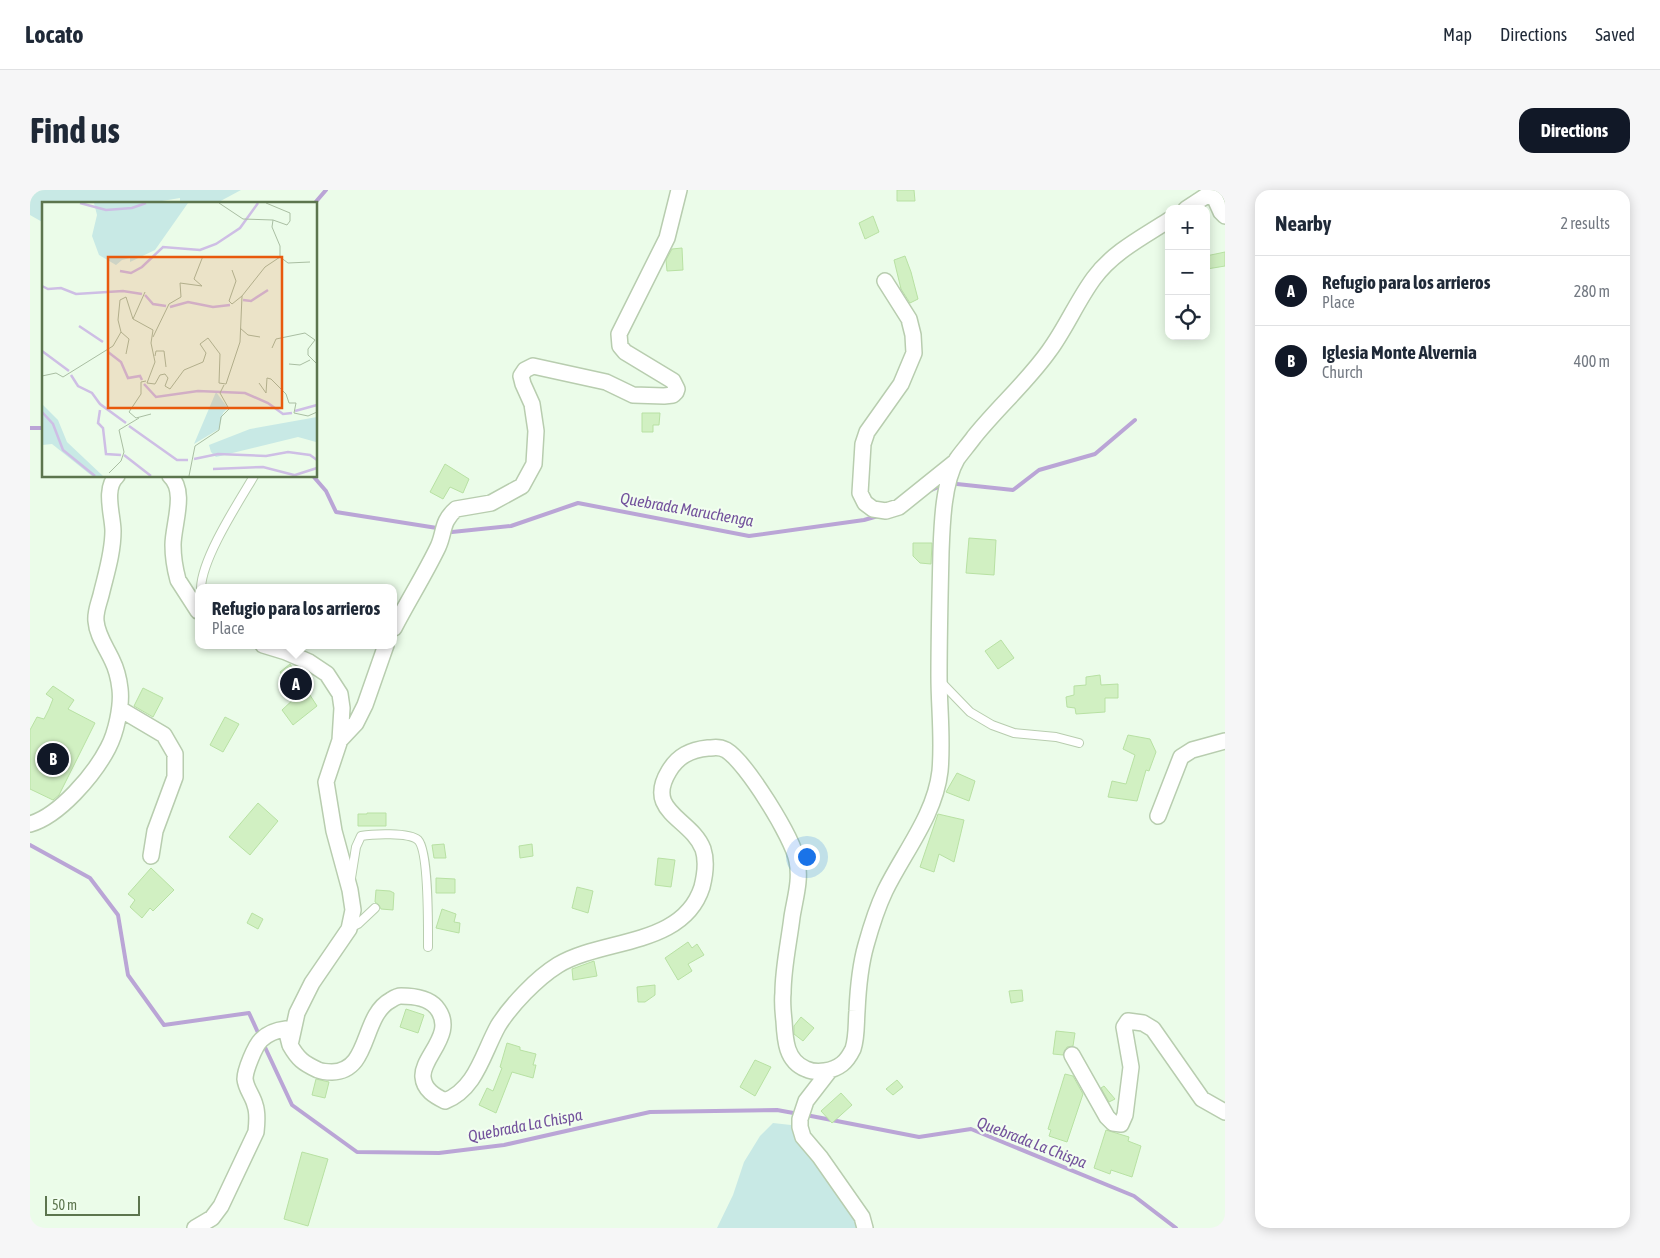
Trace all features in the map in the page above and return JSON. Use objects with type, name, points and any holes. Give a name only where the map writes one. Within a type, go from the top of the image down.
[{"type":"street","points":[[397,622],[439,544],[443,526],[451,513],[456,509],[491,503],[522,486],[534,464],[536,432],[532,404],[522,384],[522,376],[525,370],[533,366],[606,382],[633,394],[664,396],[673,395],[676,392],[677,389],[673,381],[625,352],[619,341],[619,334],[667,238],[679,190]]},
{"type":"street","points":[[1192,205],[1212,191],[1221,212],[1225,216]]},
{"type":"street","points":[[885,281],[909,319],[913,334],[914,353],[901,384],[866,432],[863,444],[860,493],[865,503],[873,510],[886,511],[899,507],[955,462],[1052,347],[1094,277],[1114,256],[1165,223]]},
{"type":"street","points":[[195,1228],[212,1218],[221,1206],[256,1132],[255,1104],[245,1079],[256,1048],[261,1040],[268,1035],[276,1030],[286,1029],[290,1046],[298,1058],[307,1065],[324,1072],[339,1072],[350,1068],[359,1058],[373,1020],[383,1005],[399,996],[428,1000],[439,1011],[442,1035],[426,1064],[423,1080],[434,1096],[445,1102],[463,1090],[478,1068],[500,1024],[525,994],[555,967],[609,947],[660,932],[684,916],[700,894],[706,871],[703,849],[692,833],[664,806],[662,797],[665,778],[677,760],[693,750],[719,747],[744,766],[792,845],[798,861],[799,881],[782,989],[785,1041],[791,1058],[803,1069],[816,1072],[830,1070],[843,1063],[852,1052],[855,1037],[858,989],[866,947],[883,895],[929,812],[940,775],[939,680],[942,523],[945,498],[955,462]]},
{"type":"street","points":[[30,824],[38,822],[65,803],[91,773],[108,748],[120,709],[120,689],[113,662],[98,634],[96,621],[110,560],[113,532],[110,488],[114,478]]},
{"type":"street","points":[[172,478],[179,493],[173,544],[176,574],[195,606]]},
{"type":"street","points":[[276,649],[309,662],[327,674],[340,694],[342,708],[340,740],[326,782],[334,832],[350,890],[353,910],[348,929],[312,982],[297,1013],[290,1046]]},
{"type":"street","points":[[340,740],[356,723],[365,705],[385,649]]},
{"type":"street","points":[[120,709],[164,735],[174,754],[174,777],[155,831],[151,856]]},
{"type":"street","points":[[1158,816],[1180,757],[1192,750],[1225,740]]},
{"type":"street","points":[[1072,1055],[1107,1117],[1113,1123],[1121,1124],[1125,1115],[1130,1067],[1124,1027],[1128,1021],[1143,1023],[1153,1029],[1202,1099],[1225,1112]]},
{"type":"street","points":[[830,1070],[806,1101],[800,1128],[803,1137],[820,1157],[862,1217],[865,1228]]},
{"type":"lane","points":[[202,584],[208,559],[253,478]]},
{"type":"lane","points":[[939,680],[970,712],[992,725],[1014,733],[1056,737],[1078,743]]},
{"type":"lane","points":[[350,890],[356,847],[361,836],[407,836],[416,838],[420,843],[425,860],[428,948]]},
{"type":"lane","points":[[348,929],[358,924],[375,908]]},
{"type":"shaded area","points":[[30,190],[241,190],[219,202],[180,202],[180,198],[156,202],[42,202],[42,222],[30,215]]},
{"type":"shaded area","points":[[773,1123],[791,1125],[797,1138],[854,1212],[857,1228],[717,1228],[733,1195],[744,1162],[760,1136]]},
{"type":"building","points":[[897,190],[914,190],[915,201],[897,201]]},
{"type":"building","points":[[873,216],[879,232],[865,239],[859,223]]},
{"type":"building","points":[[682,248],[683,270],[667,271],[666,260],[672,249]]},
{"type":"building","points":[[1225,252],[1225,266],[1210,268],[1210,255]]},
{"type":"building","points":[[905,256],[918,299],[910,303],[901,289],[894,260]]},
{"type":"building","points":[[642,413],[660,413],[659,425],[653,425],[653,432],[642,432]]},
{"type":"building","points":[[445,464],[469,479],[463,493],[450,487],[443,499],[430,492]]},
{"type":"building","points":[[969,538],[996,540],[994,575],[966,573]]},
{"type":"building","points":[[913,543],[932,543],[931,564],[920,563],[913,556]]},
{"type":"building","points":[[1001,640],[1014,658],[998,669],[985,651]]},
{"type":"building","points":[[290,664],[317,706],[293,725],[282,710],[296,697],[280,672]]},
{"type":"building","points":[[1100,675],[1101,685],[1118,684],[1118,698],[1105,698],[1105,712],[1076,714],[1075,708],[1067,707],[1066,697],[1074,695],[1074,686],[1086,685],[1086,677]]},
{"type":"building","points":[[53,686],[74,700],[68,709],[95,723],[59,795],[53,800],[30,789],[30,730],[37,717],[44,719],[53,699],[46,694]]},
{"type":"building","points":[[143,688],[163,698],[153,717],[134,706]]},
{"type":"building","points":[[225,717],[239,724],[223,752],[210,745]]},
{"type":"building","points":[[1128,735],[1150,739],[1156,752],[1149,771],[1146,770],[1137,801],[1108,797],[1112,781],[1126,784],[1135,755],[1123,749]]},
{"type":"building","points":[[957,773],[975,781],[969,801],[946,792]]},
{"type":"building","points":[[258,803],[278,821],[250,855],[229,837]]},
{"type":"building","points":[[386,813],[386,826],[358,826],[358,814]]},
{"type":"building","points":[[938,814],[964,820],[954,862],[939,854],[934,872],[920,867]]},
{"type":"building","points":[[444,844],[446,858],[434,858],[432,845]]},
{"type":"building","points":[[532,844],[533,856],[520,858],[519,846]]},
{"type":"building","points":[[658,858],[675,860],[671,887],[655,885]]},
{"type":"building","points":[[151,868],[174,890],[153,911],[150,908],[142,918],[130,907],[135,900],[128,894]]},
{"type":"building","points":[[436,878],[455,879],[455,893],[436,893]]},
{"type":"building","points":[[577,887],[593,891],[588,913],[572,908]]},
{"type":"building","points":[[376,890],[394,893],[393,910],[381,909],[375,902]]},
{"type":"building","points":[[442,909],[456,914],[454,922],[460,923],[459,933],[436,928]]},
{"type":"building","points":[[252,913],[263,919],[258,929],[247,923]]},
{"type":"building","points":[[688,942],[692,948],[697,944],[704,955],[688,964],[692,971],[678,980],[665,958]]},
{"type":"building","points":[[594,961],[597,976],[573,980],[572,969]]},
{"type":"building","points":[[655,985],[655,995],[645,1002],[638,1002],[637,987]]},
{"type":"building","points":[[1022,990],[1023,1001],[1011,1003],[1009,991]]},
{"type":"building","points":[[406,1009],[424,1015],[418,1033],[400,1027]]},
{"type":"building","points":[[801,1017],[814,1028],[803,1041],[794,1034],[794,1026]]},
{"type":"building","points":[[1056,1031],[1075,1033],[1073,1046],[1067,1047],[1063,1055],[1053,1054]]},
{"type":"building","points":[[507,1043],[520,1047],[520,1050],[536,1054],[533,1065],[536,1065],[533,1078],[512,1072],[496,1113],[479,1105],[487,1088],[493,1091],[502,1068],[500,1067]]},
{"type":"building","points":[[755,1060],[771,1067],[755,1096],[740,1087]]},
{"type":"building","points":[[1065,1074],[1073,1076],[1083,1094],[1067,1142],[1049,1136],[1051,1130],[1048,1129]]},
{"type":"building","points":[[316,1079],[329,1082],[325,1098],[312,1095]]},
{"type":"building","points":[[897,1080],[903,1087],[893,1095],[886,1089]]},
{"type":"building","points":[[1104,1086],[1115,1099],[1109,1102],[1101,1088]]},
{"type":"building","points":[[841,1093],[852,1105],[832,1123],[821,1111]]},
{"type":"building","points":[[1106,1130],[1129,1137],[1128,1141],[1141,1146],[1132,1177],[1111,1170],[1110,1174],[1094,1168]]},
{"type":"building","points":[[302,1152],[328,1159],[308,1226],[284,1219]]},
{"type":"waterway","points":[[316,202],[326,190]]},
{"type":"waterway","name":"Quebrada Maruchenga","points":[[957,484],[1013,490],[1039,470],[1095,454],[1135,420]]},
{"type":"waterway","name":"Quebrada Maruchenga","points":[[30,428],[42,428]]},
{"type":"waterway","name":"Quebrada Maruchenga","points":[[315,478],[326,491],[336,512],[437,528]]},
{"type":"waterway","name":"Quebrada Maruchenga","points":[[929,491],[943,485]]},
{"type":"waterway","name":"Quebrada Maruchenga","points":[[452,532],[511,526],[578,503],[749,536],[864,520],[878,516]]},
{"type":"waterway","name":"Quebrada La Chispa","points":[[30,845],[90,878],[118,915],[128,975],[164,1025],[249,1013],[260,1037]]},
{"type":"waterway","name":"Quebrada La Chispa","points":[[263,1043],[292,1105],[357,1152],[439,1153],[504,1145],[650,1112],[777,1110],[799,1114]]},
{"type":"waterway","name":"Quebrada La Chispa","points":[[806,1115],[919,1137],[971,1129],[1134,1196],[1176,1228]]},
{"type":"place","name":"Refugio para los arrieros","points":[[296,684]]},
{"type":"place","name":"Iglesia Monte Alvernia","points":[[53,759]]}]
